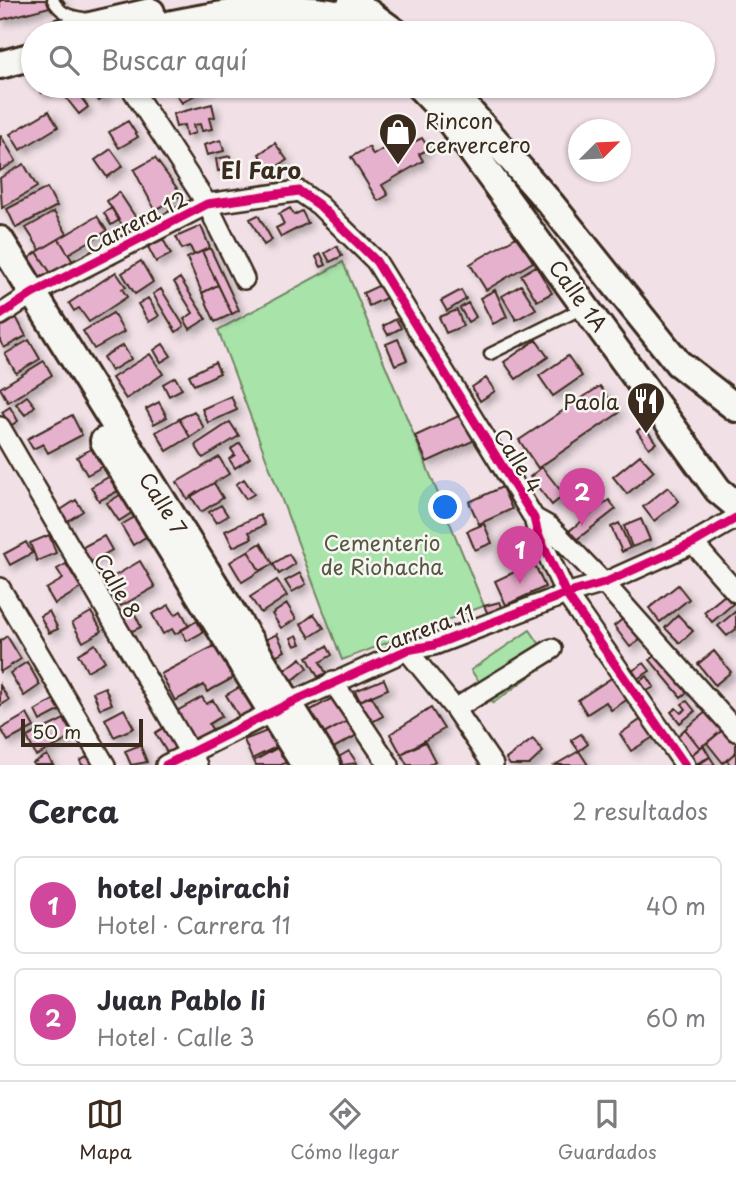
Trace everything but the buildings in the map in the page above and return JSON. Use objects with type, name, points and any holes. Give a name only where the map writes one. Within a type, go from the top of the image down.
[{"type":"street","points":[[126,21],[204,0]]},
{"type":"street","points":[[187,21],[267,4],[345,8],[372,21]]},
{"type":"street","points":[[0,47],[21,42]]},
{"type":"street","points":[[0,65],[21,60]]},
{"type":"street","points":[[138,98],[207,204],[244,279]]},
{"type":"street","name":"Calle 1A","points":[[430,98],[587,306],[718,490],[736,505]]},
{"type":"street","name":"Calle 1A","points":[[458,98],[525,175],[678,363],[736,408]]},
{"type":"street","points":[[503,193],[525,175]]},
{"type":"street","name":"Carrera 12","points":[[17,304],[207,204],[299,191]]},
{"type":"street","name":"Calle 4","points":[[299,191],[319,205],[376,261],[534,518],[538,534],[566,594],[685,765]]},
{"type":"street","name":"Calle 7","points":[[0,240],[17,304]]},
{"type":"street","name":"Calle 7","points":[[0,272],[17,304],[281,708],[327,765]]},
{"type":"street","name":"Calle 8","points":[[0,427],[194,760]]},
{"type":"street","points":[[534,518],[550,527],[604,583],[736,731]]},
{"type":"street","name":"Carrera 11","points":[[166,765],[194,760],[281,708],[333,682],[407,650],[434,645],[566,594],[604,583],[693,543],[736,518]]},
{"type":"street","points":[[693,543],[736,592]]},
{"type":"street","points":[[0,588],[105,765]]},
{"type":"street","points":[[454,709],[552,649]]},
{"type":"street","points":[[407,650],[454,709],[493,765]]},
{"type":"street","points":[[333,682],[389,765]]},
{"type":"street","name":"Calle 7","points":[[281,708],[305,765]]},
{"type":"lane","points":[[52,0],[58,9],[69,16],[90,21]]},
{"type":"lane","points":[[490,354],[587,306]]},
{"type":"green space","name":"Cementerio de Riohacha","points":[[343,262],[484,606],[342,660],[218,330]]},
{"type":"green space","points":[[530,630],[551,661],[493,703],[471,670]]},
{"type":"cycle path","points":[[0,315],[32,294],[207,204],[299,191],[319,205],[376,261],[534,518],[538,534],[566,594],[685,765]]},
{"type":"cycle path","points":[[166,765],[290,703],[407,650],[434,645],[566,594],[604,583],[693,543],[736,518]]},
{"type":"place","name":"Rincon cervercero","points":[[398,166]]},
{"type":"place","name":"Paola","points":[[646,435]]},
{"type":"place","name":"Juan Pablo Ii","points":[[582,526]]},
{"type":"place","name":"hotel Jepirachi","points":[[520,584]]},
{"type":"district","name":"El Faro","points":[[261,169]]}]
